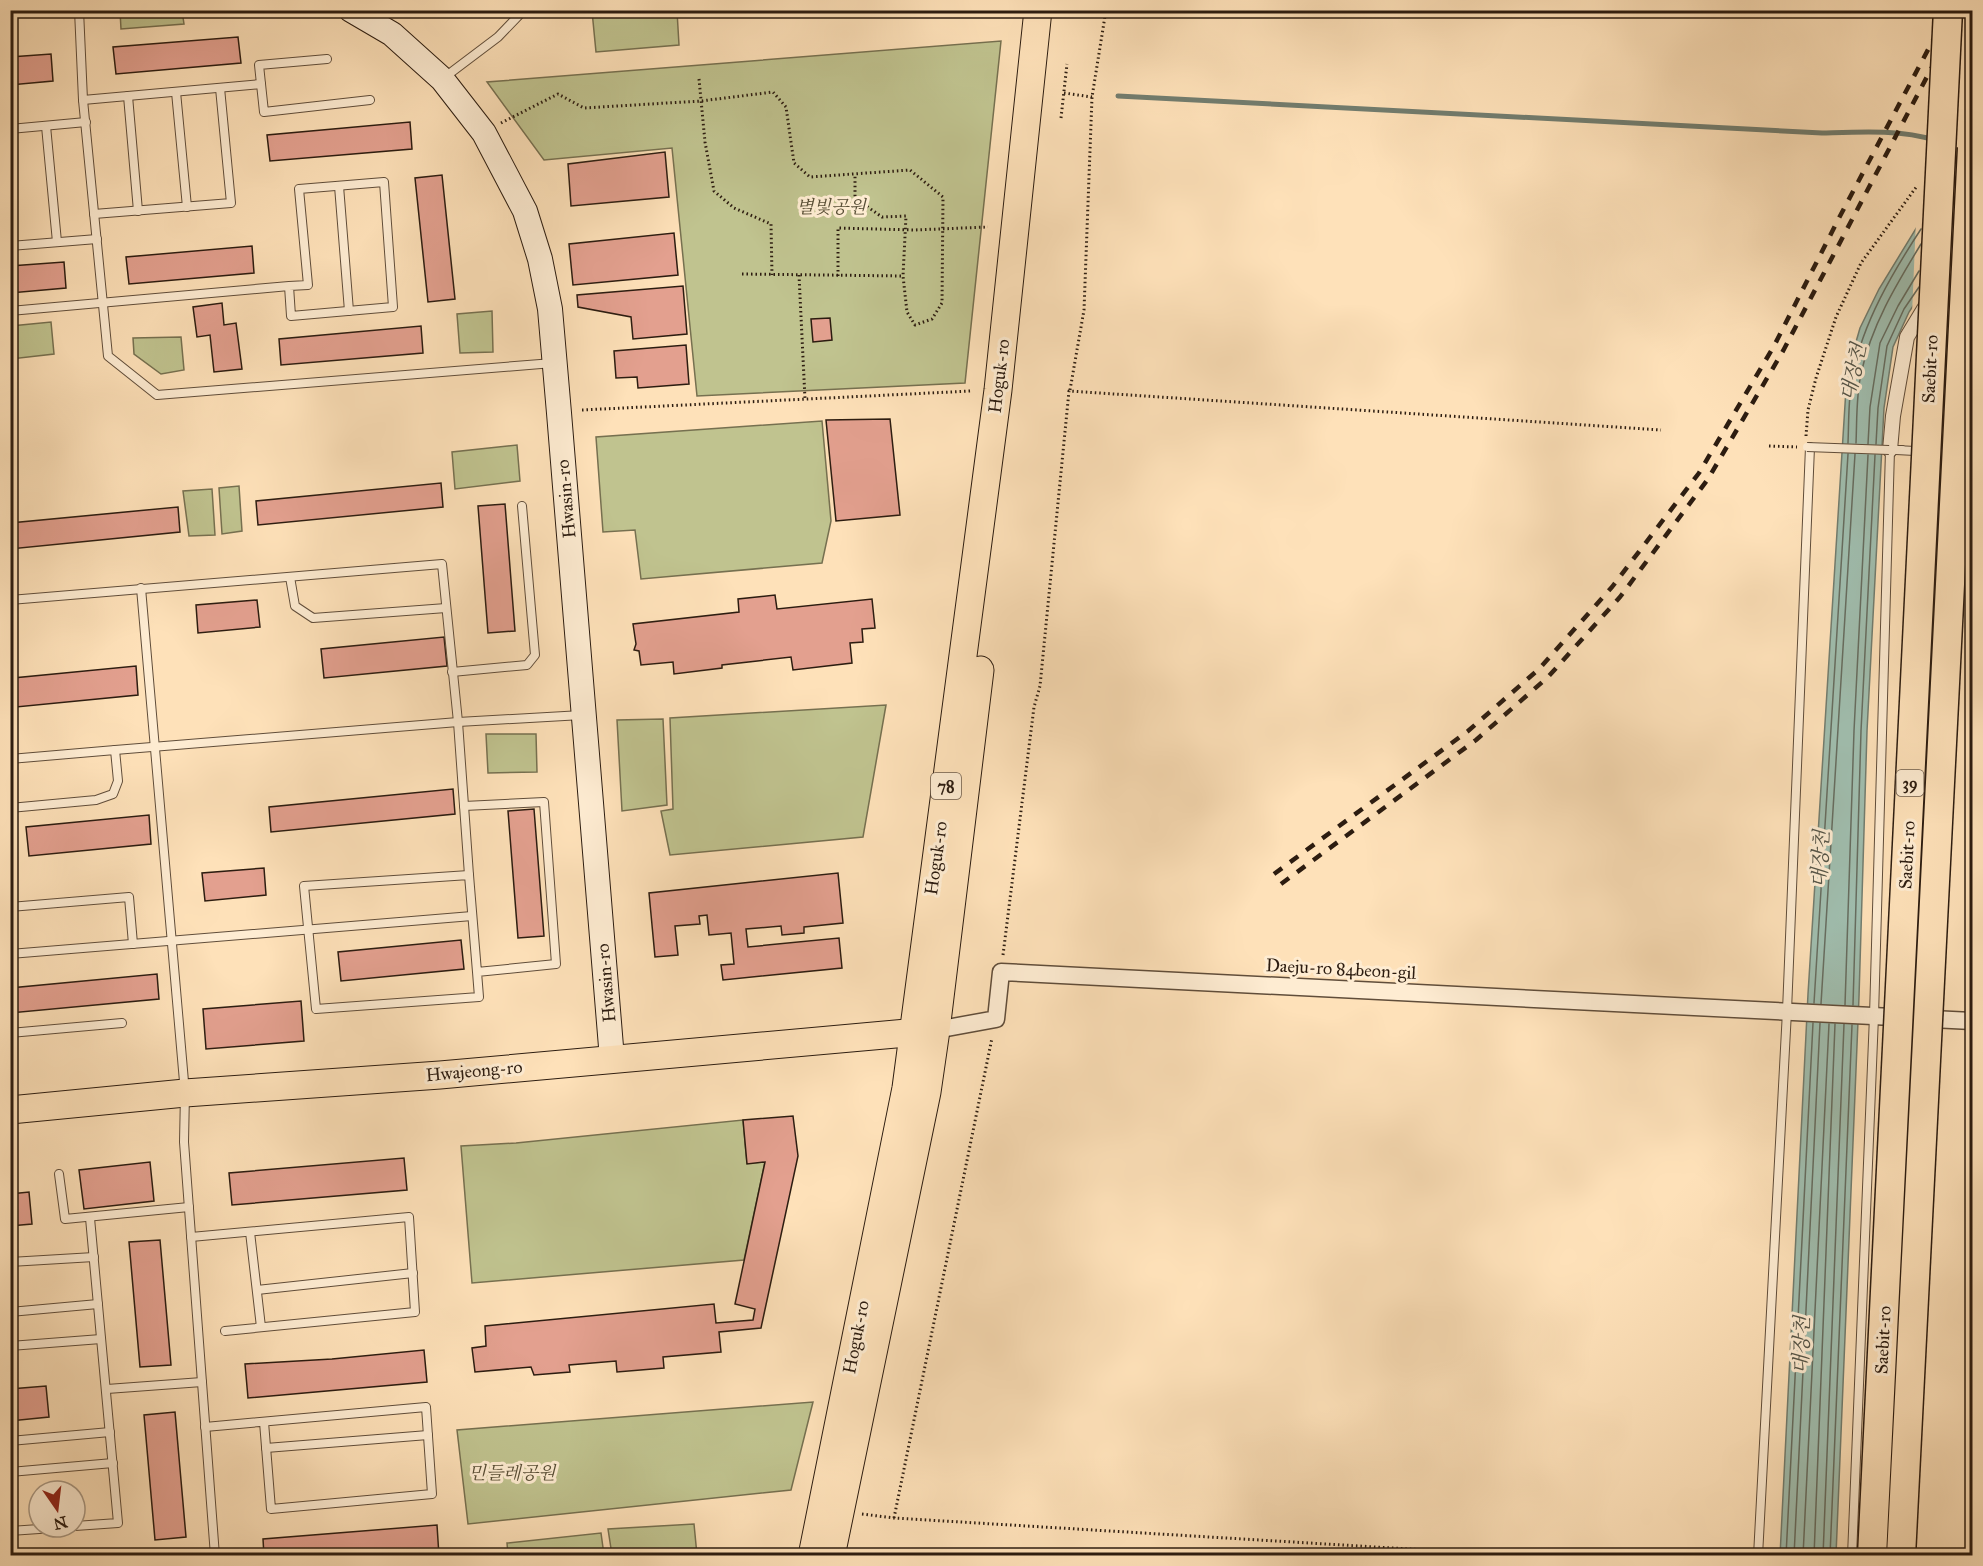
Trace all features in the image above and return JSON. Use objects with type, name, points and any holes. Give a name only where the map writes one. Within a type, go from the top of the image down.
[{"type":"highway","name":"Saebit-ro","points":[[1872,1556],[1948,10]]},
{"type":"highway","name":"Saebit-ro","points":[[1901,1556],[1972,148]]},
{"type":"main road","name":"Hwasin-ro","points":[[351,10],[392,34],[442,79],[484,133],[525,211],[540,259],[550,309],[612,1059]]},
{"type":"main road","name":"Hoguk-ro","points":[[831,1556],[925,1104],[925,1031],[999,390],[1038,10]]},
{"type":"main road","name":"Hoguk-ro","points":[[812,1556],[906,1088],[925,1031],[1012,401],[1055,10]]},
{"type":"main road","name":"Hwajeong-ro","points":[[10,1110],[185,1093],[440,1075],[925,1031]]},
{"type":"street","points":[[1893,450],[1893,416],[1907,337],[1941,280],[1972,250]]},
{"type":"street","points":[[925,1031],[996,1019],[1001,972]]},
{"type":"street","name":"Daeju-ro 84beon-gil","points":[[1001,972],[1874,1016]]},
{"type":"street","points":[[1874,1016],[1972,1021]]},
{"type":"lane","points":[[79,10],[83,100],[108,356],[157,395],[554,363]]},
{"type":"lane","points":[[442,79],[498,37],[524,10]]},
{"type":"lane","points":[[327,59],[259,65],[264,112],[370,100]]},
{"type":"lane","points":[[83,100],[261,84]]},
{"type":"lane","points":[[94,214],[231,203],[220,88]]},
{"type":"lane","points":[[176,92],[187,207]]},
{"type":"lane","points":[[129,96],[138,210]]},
{"type":"lane","points":[[10,129],[86,122]]},
{"type":"lane","points":[[46,126],[57,242]]},
{"type":"lane","points":[[10,311],[103,302],[289,286],[308,285],[299,189],[384,182],[393,308],[291,316],[289,286]]},
{"type":"lane","points":[[339,186],[349,311]]},
{"type":"lane","points":[[10,246],[97,238]]},
{"type":"lane","points":[[1808,447],[1893,450]]},
{"type":"lane","points":[[1808,447],[1972,454]]},
{"type":"lane","points":[[1758,1556],[1787,1011],[1808,447]]},
{"type":"lane","points":[[1852,1556],[1874,1016],[1893,450]]},
{"type":"lane","points":[[452,672],[527,664],[534,655],[522,506]]},
{"type":"lane","points":[[10,600],[442,564],[458,722],[479,997],[316,1009],[304,886],[469,875]]},
{"type":"lane","points":[[290,577],[295,606],[313,618],[446,608]]},
{"type":"lane","points":[[141,588],[185,1093],[184,1142],[215,1556]]},
{"type":"lane","points":[[10,759],[458,722],[585,715]]},
{"type":"lane","points":[[10,808],[96,800],[113,794],[118,781],[115,750]]},
{"type":"lane","points":[[464,806],[544,802],[556,964],[477,972]]},
{"type":"lane","points":[[10,907],[129,897],[133,944]]},
{"type":"lane","points":[[10,954],[472,916]]},
{"type":"lane","points":[[10,1033],[122,1023]]},
{"type":"lane","points":[[59,1174],[65,1219],[189,1207]]},
{"type":"lane","points":[[191,1237],[409,1217],[415,1312],[225,1331]]},
{"type":"lane","points":[[87,1525],[118,1523],[90,1218]]},
{"type":"lane","points":[[250,1232],[261,1327]]},
{"type":"lane","points":[[10,1263],[94,1257]]},
{"type":"lane","points":[[257,1290],[413,1273]]},
{"type":"lane","points":[[10,1312],[98,1304]]},
{"type":"lane","points":[[10,1346],[101,1339]]},
{"type":"lane","points":[[107,1389],[202,1382]]},
{"type":"lane","points":[[205,1427],[426,1407],[432,1494],[271,1509],[264,1422]]},
{"type":"lane","points":[[10,1441],[110,1432]]},
{"type":"lane","points":[[266,1448],[428,1435]]},
{"type":"lane","points":[[10,1472],[112,1463]]},
{"type":"lane","points":[[10,1531],[27,1530]]},
{"type":"path","points":[[1001,972],[1034,707],[1040,686],[1069,391],[1084,310],[1092,97],[1106,10]]},
{"type":"path","points":[[1061,118],[1067,64]]},
{"type":"path","points":[[699,79],[714,191],[734,208],[771,224],[772,275]]},
{"type":"path","points":[[500,124],[558,94],[584,108],[701,101],[773,92],[786,107],[794,163],[810,177],[910,170],[943,197],[942,303],[932,319],[915,325],[907,312],[903,276],[906,216],[882,217],[855,198],[855,174]]},
{"type":"path","points":[[1063,93],[1092,97]]},
{"type":"path","points":[[838,276],[838,228],[905,230],[988,227]]},
{"type":"path","points":[[742,274],[903,276]]},
{"type":"path","points":[[799,275],[805,399]]},
{"type":"path","points":[[582,410],[971,391]]},
{"type":"path","points":[[1069,391],[1661,430]]},
{"type":"path","points":[[1769,446],[1808,447]]},
{"type":"path","points":[[894,1518],[996,1019]]},
{"type":"path","points":[[841,1511],[894,1518],[1525,1556]]},
{"type":"green space","points":[[120,11],[182,11],[184,24],[121,29]]},
{"type":"green space","points":[[592,11],[677,11],[679,45],[596,52]]},
{"type":"green space","name":"별빛공원","points":[[1001,41],[965,383],[697,396],[672,148],[544,160],[487,82]]},
{"type":"green space","points":[[492,311],[493,352],[460,353],[457,314]]},
{"type":"green space","points":[[51,322],[54,354],[11,359],[11,326]]},
{"type":"green space","points":[[181,337],[184,370],[161,374],[134,354],[133,338]]},
{"type":"green space","points":[[822,421],[831,521],[822,563],[641,579],[635,530],[603,532],[596,437]]},
{"type":"green space","points":[[517,445],[520,481],[455,489],[452,452]]},
{"type":"green space","points":[[239,486],[242,531],[222,534],[219,488]]},
{"type":"green space","points":[[212,489],[215,535],[189,536],[183,491]]},
{"type":"green space","points":[[886,705],[863,837],[670,855],[661,811],[673,809],[670,718]]},
{"type":"green space","points":[[663,719],[667,805],[622,811],[617,720]]},
{"type":"green space","points":[[486,734],[536,734],[537,772],[488,773]]},
{"type":"green space","points":[[743,1120],[747,1163],[765,1162],[744,1260],[472,1283],[461,1146],[516,1143]]},
{"type":"green space","name":"민들레공원","points":[[813,1402],[791,1490],[468,1524],[457,1430]]},
{"type":"green space","points":[[694,1524],[697,1555],[612,1555],[608,1529]]},
{"type":"green space","points":[[601,1533],[604,1555],[508,1555],[507,1543]]},
{"type":"water","name":"대장천","points":[[1931,204],[1933,275],[1909,312],[1893,347],[1884,408],[1867,731],[1859,997],[1836,1555],[1780,1556],[1808,994],[1847,373],[1860,328],[1879,289]]},
{"type":"pier","points":[[1970,160],[1972,235],[1935,277],[1912,314],[1916,220],[1928,202]]},
{"type":"building","points":[[238,37],[241,63],[116,74],[113,47]]},
{"type":"building","points":[[51,54],[53,81],[10,85],[10,57]]},
{"type":"building","points":[[410,122],[412,149],[270,161],[267,135]]},
{"type":"building","points":[[665,152],[669,197],[571,206],[568,164]]},
{"type":"building","points":[[442,175],[455,299],[428,302],[415,178]]},
{"type":"building","points":[[674,233],[678,275],[573,285],[569,244]]},
{"type":"building","points":[[252,246],[254,273],[129,284],[126,257]]},
{"type":"building","points":[[64,262],[66,288],[10,293],[10,266]]},
{"type":"building","points":[[683,286],[687,334],[633,339],[631,317],[578,307],[577,295]]},
{"type":"building","points":[[222,303],[224,325],[236,323],[242,369],[214,372],[210,335],[197,337],[193,307]]},
{"type":"building","points":[[830,318],[832,340],[813,342],[811,319]]},
{"type":"building","points":[[421,326],[423,353],[281,365],[279,339]]},
{"type":"building","points":[[686,345],[689,384],[638,388],[637,377],[616,378],[614,351]]},
{"type":"building","points":[[890,419],[900,515],[836,521],[826,420]]},
{"type":"building","points":[[441,483],[443,507],[258,525],[256,501]]},
{"type":"building","points":[[505,504],[515,631],[488,633],[478,506]]},
{"type":"building","points":[[178,507],[180,532],[10,549],[10,523]]},
{"type":"building","points":[[775,595],[777,609],[872,599],[875,628],[862,629],[863,642],[850,643],[852,663],[793,670],[791,657],[722,665],[722,668],[674,674],[673,662],[641,665],[639,651],[634,650],[636,644],[633,624],[739,612],[738,599]]},
{"type":"building","points":[[257,600],[260,627],[198,633],[196,605]]},
{"type":"building","points":[[444,637],[447,666],[324,678],[321,649]]},
{"type":"building","points":[[136,666],[138,695],[16,707],[13,678]]},
{"type":"building","points":[[453,789],[455,814],[271,832],[269,807]]},
{"type":"building","points":[[534,809],[544,936],[518,938],[508,811]]},
{"type":"building","points":[[149,815],[151,844],[29,856],[26,827]]},
{"type":"building","points":[[264,868],[266,895],[205,901],[202,873]]},
{"type":"building","points":[[838,873],[843,923],[804,927],[804,933],[782,935],[781,926],[746,929],[748,947],[839,938],[842,968],[723,980],[721,965],[734,964],[731,933],[709,935],[707,915],[699,916],[700,924],[675,926],[678,955],[655,957],[649,893]]},
{"type":"building","points":[[461,940],[464,969],[341,981],[338,952]]},
{"type":"building","points":[[157,974],[159,999],[10,1013],[10,988]]},
{"type":"building","points":[[301,1001],[304,1041],[206,1049],[203,1009]]},
{"type":"building","points":[[793,1116],[798,1156],[761,1328],[719,1332],[721,1352],[663,1357],[664,1368],[617,1372],[616,1361],[569,1365],[570,1372],[534,1375],[531,1367],[475,1372],[472,1348],[486,1346],[485,1326],[714,1304],[716,1323],[753,1320],[755,1309],[735,1304],[765,1162],[747,1164],[743,1120]]},
{"type":"building","points":[[404,1158],[407,1190],[232,1205],[229,1173]]},
{"type":"building","points":[[150,1162],[154,1201],[84,1209],[79,1170]]},
{"type":"building","points":[[29,1192],[32,1224],[10,1226],[10,1194]]},
{"type":"building","points":[[160,1240],[171,1365],[140,1367],[129,1242]]},
{"type":"building","points":[[424,1350],[427,1382],[248,1398],[245,1364]]},
{"type":"building","points":[[46,1386],[49,1417],[10,1421],[10,1389]]},
{"type":"building","points":[[175,1412],[186,1537],[155,1540],[144,1415]]},
{"type":"building","points":[[437,1525],[439,1556],[264,1556],[263,1539]]},
{"type":"waterway","points":[[1118,96],[1822,133],[1893,133],[1921,136],[1933,140]]},
{"type":"railway","points":[[1274,874],[1468,731],[1539,669],[1612,587],[1699,473],[1774,346],[1949,10]]},
{"type":"railway","points":[[1281,884],[1476,740],[1548,677],[1620,597],[1708,479],[1783,351],[1962,10]]}]
